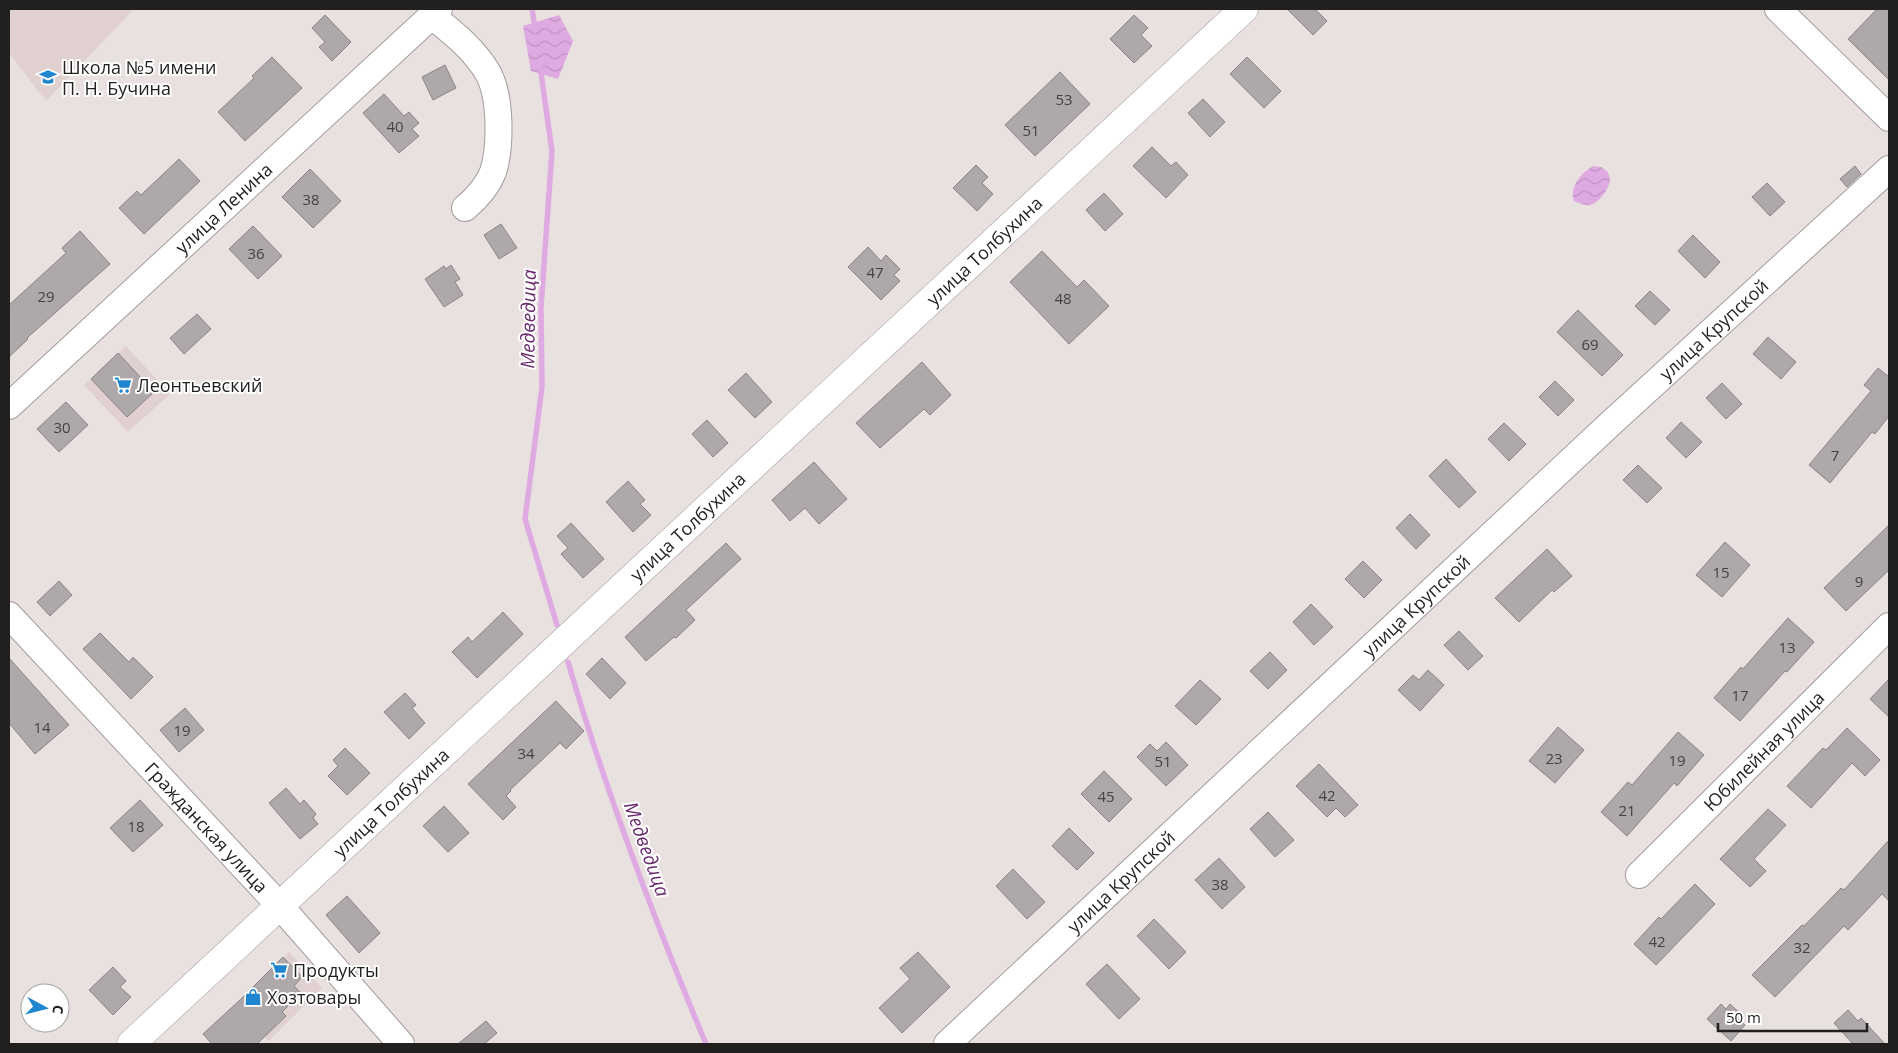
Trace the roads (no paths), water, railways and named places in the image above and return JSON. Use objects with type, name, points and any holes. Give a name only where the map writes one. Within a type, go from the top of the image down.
[{"type":"main road","name":"улица Толбухина","points":[[131,1044],[1244,9]]},
{"type":"street","points":[[1778,9],[1889,118]]},
{"type":"street","points":[[436,12],[466,44],[489,75],[499,108],[498,142],[493,171],[481,193],[465,208]]},
{"type":"street","name":"улица Ленина","points":[[9,406],[436,12]]},
{"type":"street","name":"улица Крупской","points":[[947,1044],[1602,431],[1889,169]]},
{"type":"street","name":"Гражданская улица","points":[[9,615],[280,906],[401,1044]]},
{"type":"street","name":"Юбилейная улица","points":[[1639,875],[1889,626]]},
{"type":"water","points":[[559,15],[573,41],[558,79],[531,71],[523,26]]},
{"type":"water","points":[[1593,166],[1601,167],[1607,171],[1610,183],[1597,201],[1590,205],[1584,205],[1574,201],[1573,191],[1577,181],[1584,172]]},
{"type":"waterway","name":"Медведица","points":[[532,9],[535,28]]},
{"type":"waterway","name":"Медведица","points":[[540,66],[552,151],[541,307],[542,387],[525,519],[557,625]]},
{"type":"waterway","name":"Медведица","points":[[568,662],[598,759],[632,855],[706,1044]]},
{"type":"place","name":"Школа №5 имени П. Н. Бучина","points":[[48,77]]},
{"type":"place","name":"Леонтьевский","points":[[123,385]]},
{"type":"place","name":"Продукты","points":[[279,970]]},
{"type":"place","name":"Хозтовары","points":[[253,997]]}]
